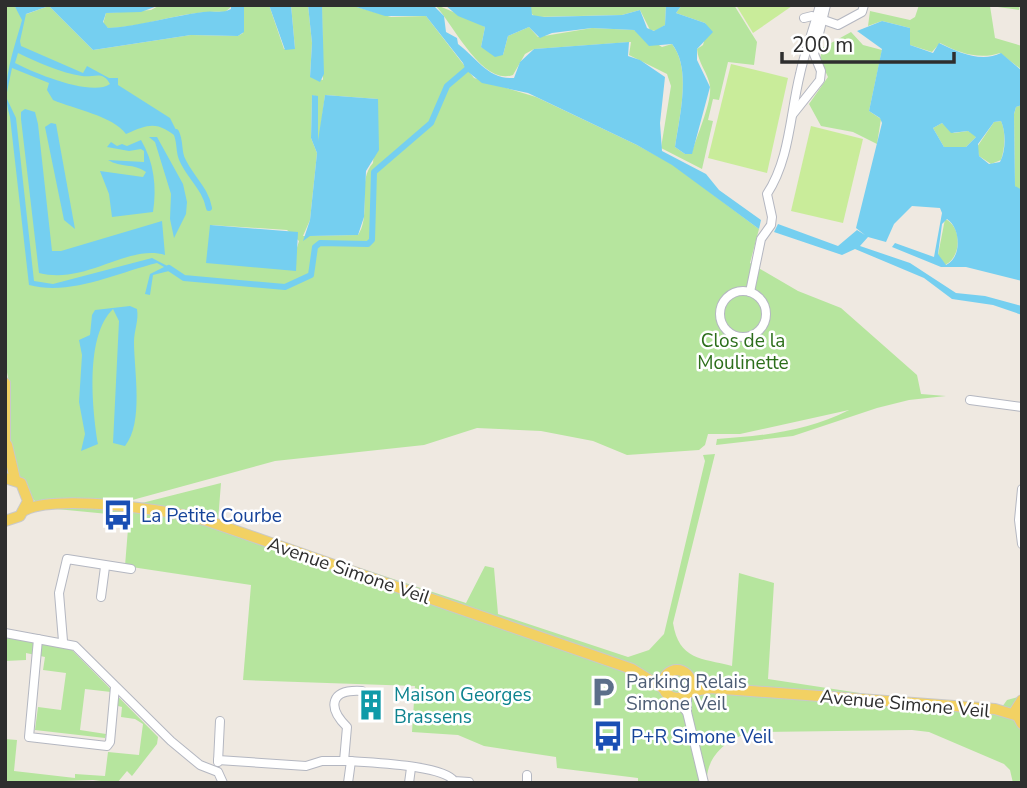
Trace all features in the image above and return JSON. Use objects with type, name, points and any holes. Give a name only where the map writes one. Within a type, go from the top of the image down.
[{"type":"main road","points":[[5,383],[6,446],[10,478],[27,495],[25,510]]},
{"type":"main road","name":"Avenue Simone Veil","points":[[27,495],[60,504],[163,512],[208,521],[632,669]]},
{"type":"main road","name":"Avenue Simone Veil","points":[[5,521],[15,519],[25,510],[60,504]]},
{"type":"main road","points":[[632,669],[668,674],[680,671],[710,688]]},
{"type":"main road","points":[[632,669],[674,698],[710,688]]},
{"type":"main road","points":[[663,688],[668,674]]},
{"type":"main road","points":[[688,693],[690,679]]},
{"type":"main road","name":"Avenue Simone Veil","points":[[710,688],[1019,711]]},
{"type":"street","points":[[792,117],[817,90],[821,71],[814,54],[820,5]]},
{"type":"street","points":[[750,292],[761,239],[771,225],[767,194],[776,181],[798,83],[826,5]]},
{"type":"street","points":[[804,18],[838,25],[862,12],[864,5]]},
{"type":"street","points":[[798,83],[817,90]]},
{"type":"street","points":[[750,292],[765,305],[766,320],[752,336],[738,337],[723,327],[720,312],[722,304],[732,293],[750,292]]},
{"type":"street","points":[[970,400],[1022,407]]},
{"type":"street","points":[[1022,489],[1019,520],[1022,544]]},
{"type":"street","points":[[64,641],[58,593],[67,559],[131,569]]},
{"type":"street","points":[[102,597],[105,567]]},
{"type":"street","points":[[5,633],[64,641],[84,653],[115,687],[191,757],[218,772]]},
{"type":"street","points":[[38,639],[29,737],[107,746],[110,743],[115,687]]},
{"type":"street","points":[[348,783],[348,732],[335,713],[335,701],[343,692],[362,691]]},
{"type":"street","points":[[688,693],[687,712],[704,783]]},
{"type":"street","points":[[674,698],[687,712]]},
{"type":"street","points":[[220,722],[218,772],[223,783]]},
{"type":"street","points":[[218,760],[306,766],[322,761],[348,761],[436,771],[450,775],[454,780],[469,782]]},
{"type":"street","points":[[409,783],[411,768]]},
{"type":"green space","name":"Clos de la Moulinette","points":[[5,5],[14,5],[21,16],[49,6],[93,50],[191,35],[238,36],[243,33],[244,5],[269,5],[284,49],[295,49],[291,5],[308,5],[312,43],[310,76],[323,80],[322,5],[350,5],[391,17],[426,16],[474,78],[536,97],[672,164],[759,229],[750,263],[798,291],[841,308],[917,375],[921,394],[946,396],[909,400],[877,408],[793,436],[716,445],[717,439],[785,431],[818,423],[849,410],[740,434],[708,434],[705,445],[699,450],[627,455],[593,441],[541,431],[477,428],[424,445],[275,461],[125,502],[134,505],[221,483],[218,521],[466,603],[485,566],[494,568],[498,614],[628,657],[649,650],[664,634],[705,461],[703,455],[715,454],[673,623],[680,644],[686,651],[701,659],[732,666],[739,573],[774,583],[768,679],[997,714],[1007,700],[1022,696],[1022,783],[1013,783],[1010,770],[1004,764],[929,732],[912,730],[753,732],[735,738],[720,749],[710,764],[707,783],[638,783],[638,778],[557,768],[556,757],[484,746],[458,735],[412,732],[415,686],[243,680],[251,585],[125,566],[129,516],[46,508],[10,479],[11,393],[5,362]],"holes":[[[312,95],[318,97],[316,140],[319,141],[325,95],[378,99],[373,163],[365,179],[364,218],[358,235],[303,236],[310,220],[317,153],[311,138]],[[210,225],[287,230],[299,241],[296,251]]]},
{"type":"green space","points":[[160,5],[232,6],[225,12],[195,13],[138,25],[108,28],[103,24],[106,13],[151,10]]},
{"type":"green space","points":[[435,5],[485,27],[481,47],[503,55],[508,36],[529,27],[538,37],[592,28],[634,30],[662,47],[672,44],[678,55],[683,80],[675,147],[685,154],[692,152],[707,109],[710,86],[697,49],[703,45],[708,28],[705,23],[676,13],[682,5],[734,5],[757,42],[754,65],[728,62],[719,100],[713,99],[708,120],[713,121],[702,169],[661,148],[671,86],[667,74],[629,55],[631,42],[534,49],[525,54],[513,75],[502,76],[490,72],[480,63]]},
{"type":"green space","points":[[531,5],[666,5],[665,25],[656,31],[650,30],[640,10],[622,15],[535,17],[529,11]]},
{"type":"green space","points":[[736,5],[791,5],[792,6],[753,33]]},
{"type":"green space","points":[[919,5],[1020,5],[1019,10],[990,6],[995,38],[1022,46],[1022,70],[1000,53],[984,56],[969,54],[940,43],[932,52],[910,45],[910,28],[882,21],[868,26],[870,11],[910,20],[915,17]]},
{"type":"green space","points":[[851,32],[863,45],[882,50],[869,111],[881,119],[877,144],[853,132],[821,126],[809,104],[828,77],[820,60],[822,48]]},
{"type":"green space","points":[[731,64],[788,78],[767,173],[708,158]]},
{"type":"green space","points":[[1022,105],[1022,190],[1019,190],[1015,186],[1014,114],[1016,107]]},
{"type":"green space","points":[[1001,121],[1004,145],[1001,160],[991,164],[979,156],[977,147],[994,122]]},
{"type":"green space","points":[[942,123],[954,133],[968,131],[977,136],[966,147],[944,147],[933,128]]},
{"type":"green space","points":[[811,126],[863,139],[843,223],[791,211]]},
{"type":"green space","points":[[945,219],[955,228],[958,242],[955,255],[945,265],[938,255]]},
{"type":"green space","points":[[5,638],[68,646],[158,737],[157,744],[132,776],[127,771],[117,783],[93,780],[5,783],[5,739],[17,740],[14,771],[75,778],[75,774],[105,776],[108,752],[139,755],[143,724],[135,719],[121,717],[122,707],[118,706],[111,692],[85,689],[80,730],[106,734],[105,738],[35,730],[38,707],[61,710],[66,673],[43,670],[45,657],[26,653],[26,660],[5,661]]},
{"type":"water","points":[[14,5],[160,5],[141,12],[106,13],[103,22],[108,28],[224,11],[231,9],[231,5],[244,5],[244,32],[238,36],[191,35],[93,50],[49,6],[26,14],[21,46],[83,73],[87,66],[109,78],[118,78],[118,85],[170,118],[181,140],[155,126],[142,127],[126,134],[112,122],[53,100],[47,90],[49,83],[12,68],[7,94],[9,68],[22,20]],"holes":[[[18,53],[74,75],[104,77],[110,84],[90,88],[63,82],[15,63]]]},
{"type":"water","points":[[269,5],[291,5],[295,49],[285,50]]},
{"type":"water","points":[[308,5],[322,5],[324,74],[320,82],[310,77],[312,43]]},
{"type":"water","points":[[350,5],[433,5],[444,16],[446,32],[457,38],[458,44],[483,67],[505,78],[514,78],[520,62],[534,49],[629,42],[628,56],[640,60],[665,77],[660,123],[662,151],[706,174],[719,190],[761,220],[759,229],[672,165],[637,145],[528,93],[482,83],[467,71],[459,74],[465,68],[463,63],[426,16],[385,16]]},
{"type":"water","points":[[445,5],[531,5],[532,15],[544,17],[622,15],[640,10],[647,28],[654,31],[665,25],[666,5],[682,5],[676,13],[705,23],[713,32],[697,49],[697,60],[710,87],[692,154],[685,154],[675,147],[683,80],[678,54],[672,44],[649,46],[634,30],[592,28],[552,33],[540,38],[529,27],[508,36],[503,55],[495,57],[481,47],[485,27],[458,16]]},
{"type":"water","points":[[882,21],[910,28],[910,45],[933,53],[939,43],[978,57],[1001,53],[1022,71],[1022,105],[1016,107],[1014,114],[1015,186],[1022,190],[1022,281],[966,267],[941,267],[892,247],[895,243],[934,257],[942,213],[940,208],[912,206],[894,224],[886,242],[868,237],[860,246],[910,263],[956,293],[985,296],[1022,306],[1022,315],[993,305],[952,299],[924,278],[855,249],[842,255],[774,232],[778,224],[838,246],[857,230],[865,235],[856,228],[882,123],[880,118],[869,111],[882,49],[857,31]],"holes":[[[1001,121],[1004,147],[1000,162],[989,164],[979,156],[978,144],[994,122]],[[942,123],[951,133],[968,131],[976,137],[966,147],[944,147],[933,128]],[[947,219],[952,223],[958,243],[955,256],[946,265],[938,254],[942,224]]]},
{"type":"water","points":[[312,95],[318,96],[318,141],[325,95],[378,99],[379,150],[366,171],[364,217],[358,235],[310,236],[303,241],[310,220],[317,153],[311,138]]},
{"type":"water","points":[[7,99],[16,118],[34,281],[53,284],[152,258],[183,274],[169,271],[153,275],[150,295],[145,294],[150,274],[164,267],[157,263],[77,286],[45,288],[29,285]]},
{"type":"water","points":[[25,109],[35,112],[38,124],[52,251],[61,251],[162,221],[165,255],[136,255],[73,274],[39,273],[21,119],[21,112]]},
{"type":"water","points":[[51,123],[56,124],[75,229],[64,220],[45,127]]},
{"type":"water","points":[[149,137],[157,137],[183,184],[187,202],[186,214],[174,238],[170,219],[171,194],[155,142]]},
{"type":"water","points":[[141,140],[153,175],[153,212],[112,217],[109,194],[100,171],[143,177],[146,172],[108,160],[144,162],[144,151],[141,149],[129,151],[107,147],[111,142],[117,146],[127,146]]},
{"type":"water","points":[[210,225],[298,232],[296,271],[206,263]]},
{"type":"water","points":[[130,306],[137,309],[134,342],[136,410],[131,436],[125,446],[113,443],[119,321],[113,309],[104,321],[94,354],[93,392],[98,444],[81,451],[85,434],[79,402],[82,355],[79,340],[90,335],[95,310]]},
{"type":"waterway","points":[[169,268],[184,278],[285,287],[311,275],[315,247],[320,243],[368,244],[372,240],[374,172],[431,123],[447,86],[467,69]]},
{"type":"waterway","points":[[176,132],[182,159],[209,208]]},
{"type":"place","name":"La Petite Courbe","points":[[118,515]]},
{"type":"place","name":"Parking Relais Simone Veil","points":[[603,692]]},
{"type":"place","name":"Maison Georges Brassens","points":[[371,705]]},
{"type":"place","name":"P+R Simone Veil","points":[[608,736]]}]
